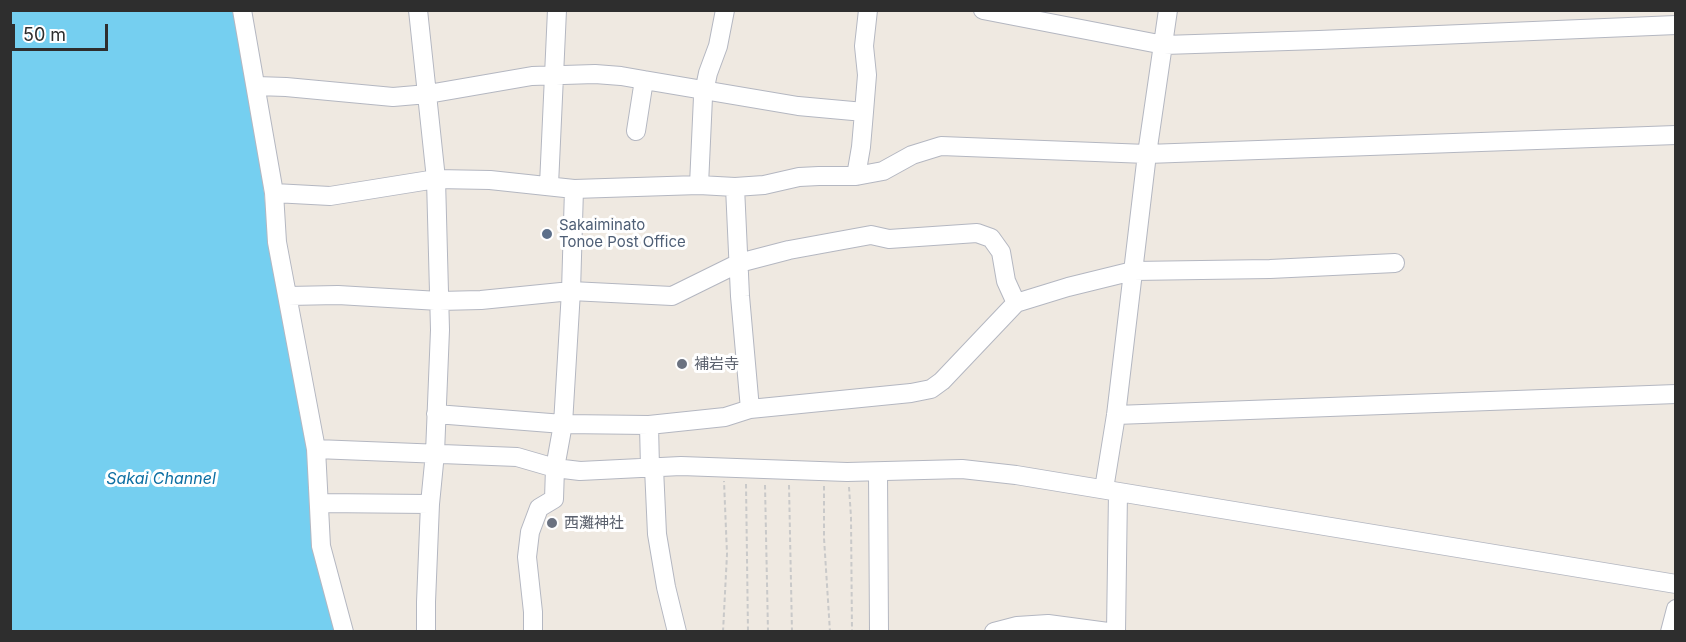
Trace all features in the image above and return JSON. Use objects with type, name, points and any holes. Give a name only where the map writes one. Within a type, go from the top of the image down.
[{"type":"street","points":[[242,10],[274,193],[278,242],[316,449],[321,546],[344,632]]},
{"type":"street","points":[[418,10],[436,180],[440,330],[435,453],[430,504],[426,632]]},
{"type":"street","points":[[549,185],[557,10]]},
{"type":"street","points":[[699,185],[704,90],[718,46],[725,10]]},
{"type":"street","points":[[856,176],[861,147],[867,75],[864,46],[868,10]]},
{"type":"street","points":[[983,10],[1164,45],[1676,25]]},
{"type":"street","points":[[1116,632],[1111,490],[1116,415],[1147,154],[1168,10]]},
{"type":"street","points":[[256,86],[393,98],[532,76],[595,74],[798,106],[864,112]]},
{"type":"street","points":[[636,131],[644,80]]},
{"type":"street","points":[[274,193],[330,196],[436,180],[490,180],[574,189],[699,185],[735,188],[764,185],[799,177],[856,176],[883,171],[912,155],[941,146],[1147,154],[1676,135]]},
{"type":"street","points":[[735,188],[750,409]]},
{"type":"street","points":[[533,632],[527,557],[530,532],[538,508],[554,498],[555,468],[563,424],[574,189]]},
{"type":"street","points":[[288,296],[338,295],[481,300],[571,291],[672,296],[739,263],[789,250],[871,235],[889,239],[976,233],[991,238],[1001,252],[1006,281],[1016,303]]},
{"type":"street","points":[[436,414],[563,424],[649,425],[725,417],[750,409],[911,393],[932,389],[942,381],[1016,303],[1068,287],[1133,271],[1270,269],[1395,263]]},
{"type":"street","points":[[1116,415],[1676,394]]},
{"type":"street","points":[[649,425],[657,534],[677,632]]},
{"type":"street","points":[[316,449],[517,457],[555,468],[580,471],[681,466],[848,472],[962,470],[1016,475],[1676,584]]},
{"type":"street","points":[[878,472],[879,632]]},
{"type":"street","points":[[319,503],[430,504]]},
{"type":"street","points":[[1670,632],[1676,609]]},
{"type":"street","points":[[994,632],[1017,626],[1048,624],[1108,632]]},
{"type":"path","points":[[723,468],[727,554],[723,632]]},
{"type":"path","points":[[746,469],[748,632]]},
{"type":"path","points":[[765,470],[768,632]]},
{"type":"path","points":[[789,470],[792,632]]},
{"type":"path","points":[[824,471],[824,538],[830,632]]},
{"type":"path","points":[[848,472],[851,517],[852,632]]},
{"type":"water","name":"Sakai Channel","points":[[10,11],[235,11],[261,163],[269,241],[310,451],[315,542],[334,631],[11,631]]},
{"type":"place","name":"Sakaiminato Tonoe Post Office","points":[[547,234]]},
{"type":"place","name":"補岩寺","points":[[682,364]]},
{"type":"place","name":"西灘神社","points":[[552,523]]}]
